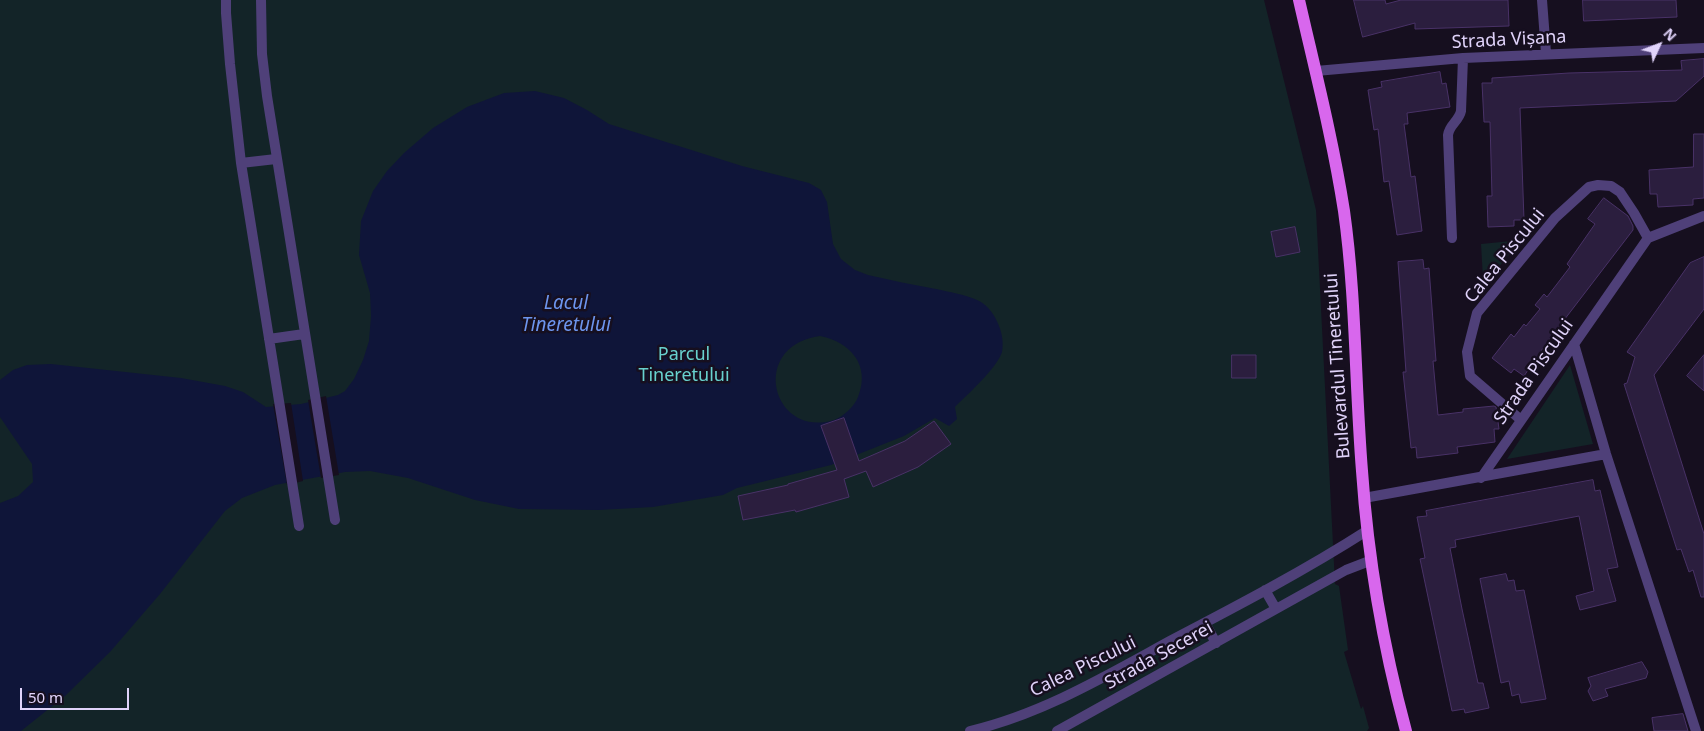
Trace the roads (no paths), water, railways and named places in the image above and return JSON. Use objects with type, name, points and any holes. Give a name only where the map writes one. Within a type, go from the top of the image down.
[{"type":"main road","name":"Bulevardul Tineretului","points":[[1299,0],[1316,71],[1344,211],[1351,282],[1364,498],[1383,634],[1406,731]]},
{"type":"street","points":[[226,0],[230,64],[241,164],[299,526]]},
{"type":"street","points":[[261,0],[262,54],[276,159],[334,520]]},
{"type":"street","points":[[1542,0],[1546,54]]},
{"type":"street","name":"Strada Vișana","points":[[1316,71],[1463,58],[1704,48]]},
{"type":"street","points":[[1452,238],[1448,135],[1449,128],[1459,118],[1461,111],[1463,58]]},
{"type":"street","points":[[241,164],[276,159]]},
{"type":"street","name":"Calea Piscului","points":[[1521,420],[1470,376],[1467,352],[1477,313],[1555,218],[1589,186],[1611,186],[1620,192],[1648,238]]},
{"type":"street","points":[[1648,238],[1704,216]]},
{"type":"street","name":"Strada Piscului","points":[[1481,478],[1648,238]]},
{"type":"street","points":[[269,339],[304,334]]},
{"type":"street","points":[[1574,344],[1606,454],[1696,731]]},
{"type":"street","points":[[1364,498],[1606,454]]},
{"type":"street","name":"Calea Piscului","points":[[970,731],[1011,719],[1085,687],[1265,590],[1368,530]]},
{"type":"street","name":"Strada Secerei","points":[[1057,731],[1346,570],[1372,560]]},
{"type":"street","points":[[1265,590],[1276,610]]},
{"type":"street","points":[[1205,623],[1216,643]]},
{"type":"water","name":"Lacul Tineretului","points":[[535,91],[564,98],[609,124],[742,166],[809,183],[821,190],[827,202],[833,244],[841,259],[855,270],[868,275],[957,293],[977,300],[989,309],[1000,329],[1003,345],[999,358],[981,381],[955,407],[957,419],[949,426],[935,418],[904,436],[831,465],[737,488],[723,495],[653,507],[599,510],[519,509],[475,500],[408,478],[370,471],[345,472],[275,485],[242,498],[225,511],[160,594],[110,652],[65,696],[21,731],[0,731],[0,503],[18,496],[33,482],[32,464],[0,417],[0,380],[13,370],[27,365],[51,364],[181,378],[225,386],[243,392],[266,407],[301,404],[338,395],[345,391],[354,379],[369,341],[370,293],[359,255],[361,221],[373,191],[387,171],[404,153],[433,128],[467,107],[504,93]],"holes":[[[820,336],[831,339],[849,350],[855,357],[860,365],[861,385],[856,401],[845,414],[834,420],[813,422],[796,416],[783,404],[777,389],[776,372],[783,356],[797,343]]]},
{"type":"park label","name":"Parcul Tineretului","points":[[684,365]]}]
